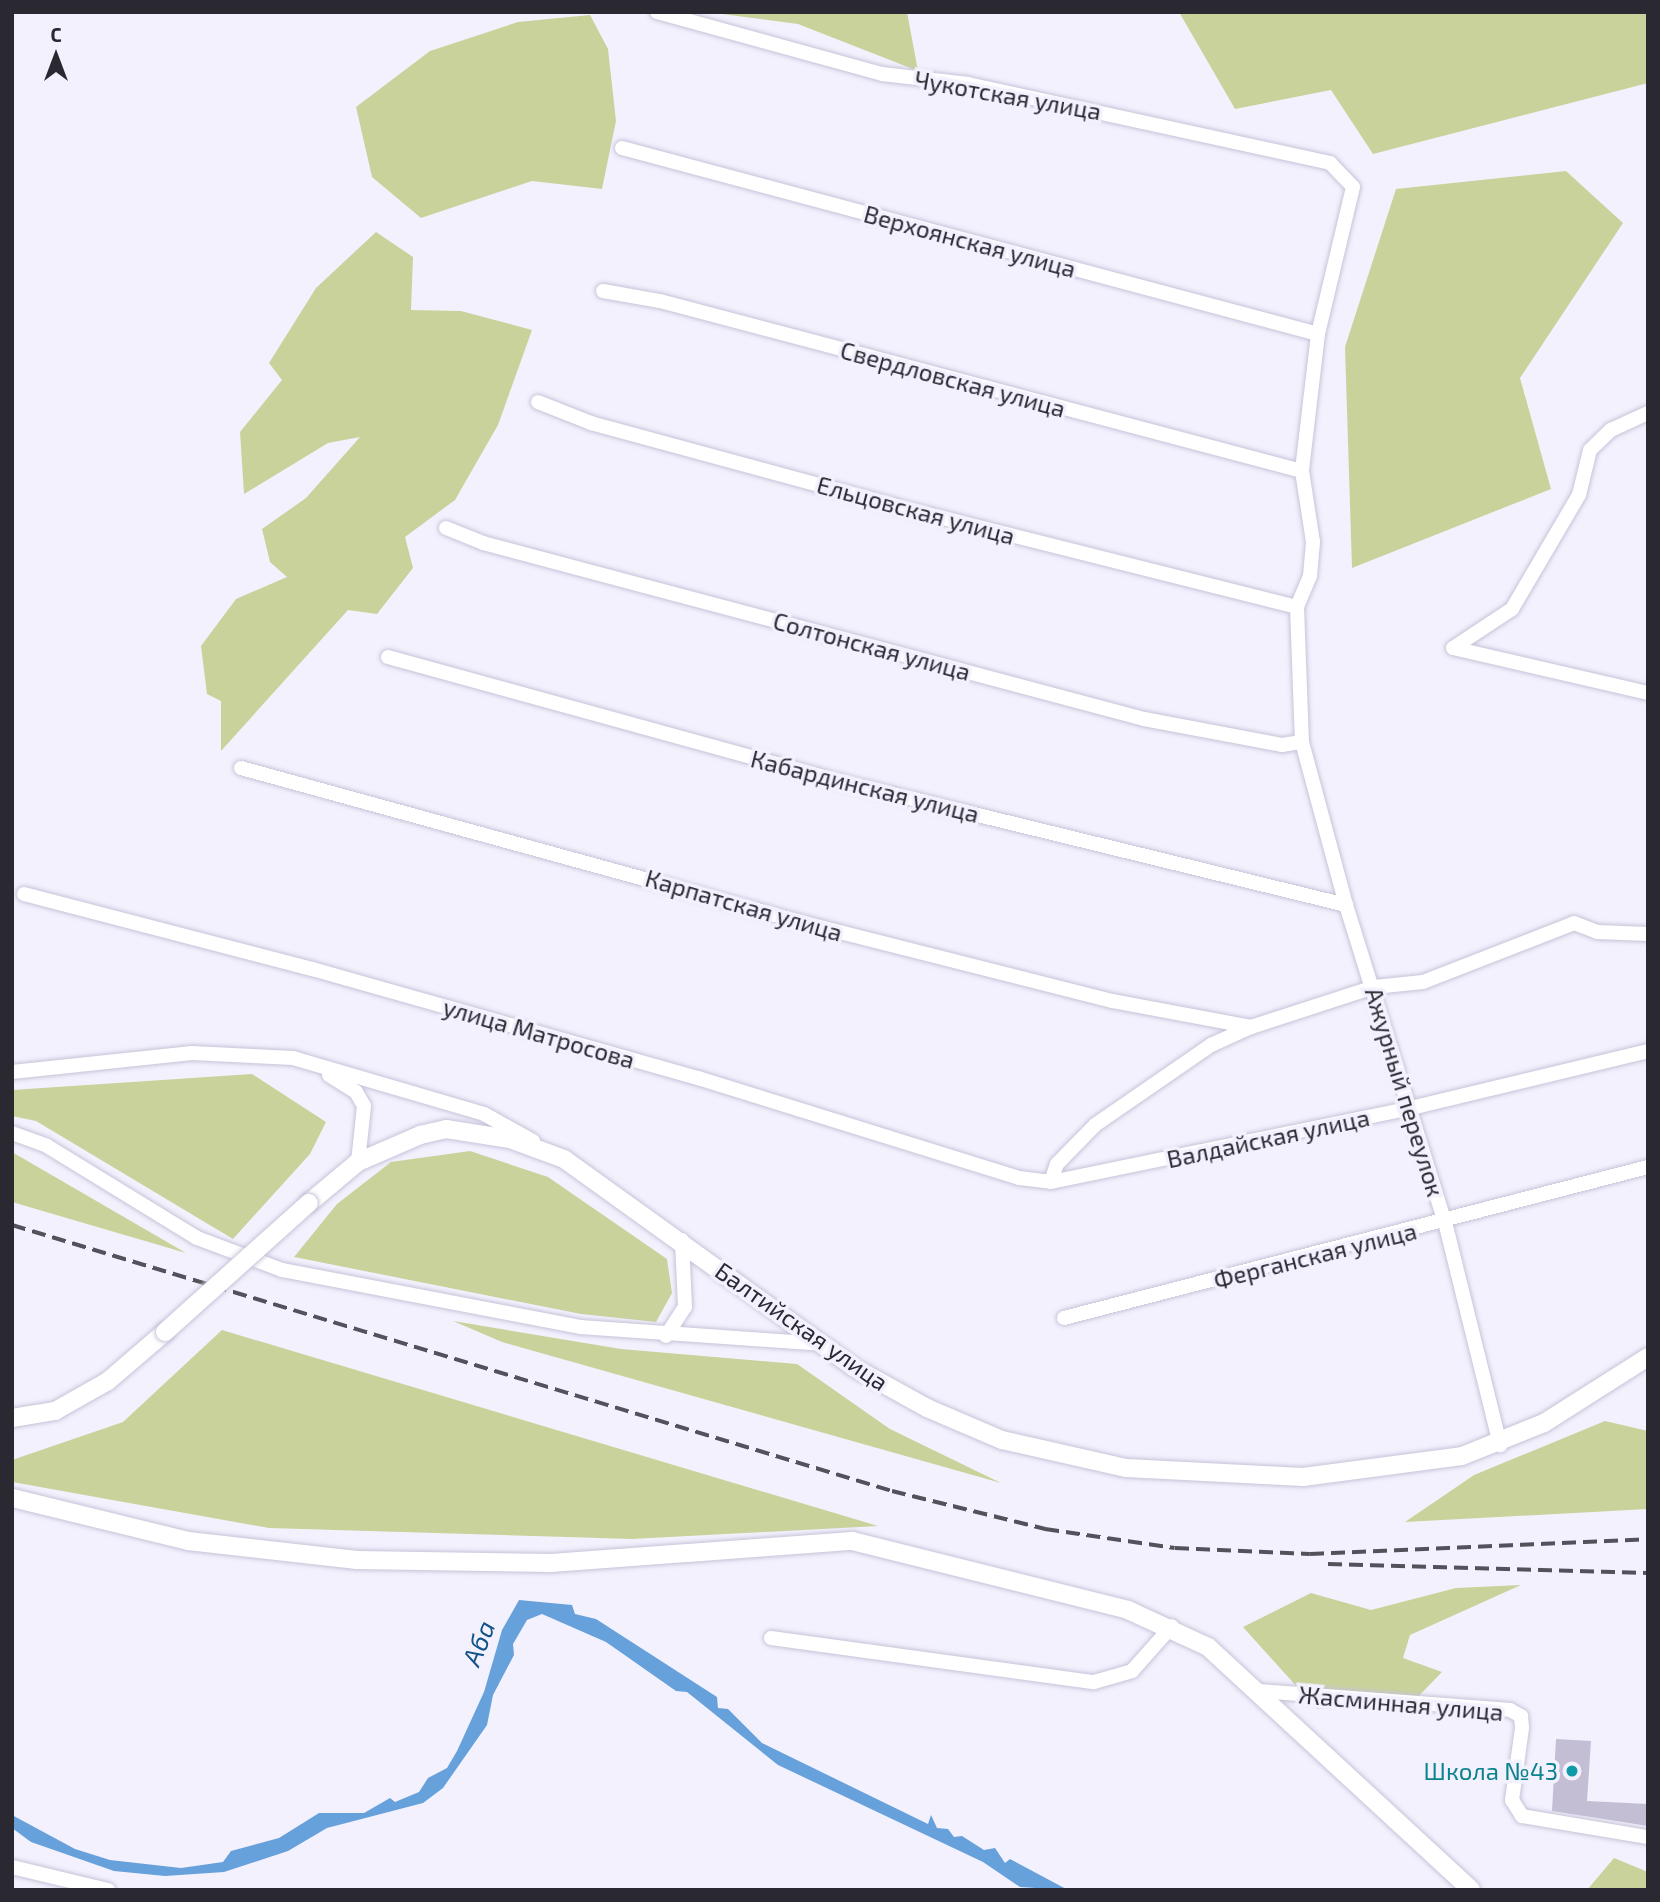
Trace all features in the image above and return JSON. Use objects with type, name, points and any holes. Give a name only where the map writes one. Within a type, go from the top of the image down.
[{"type":"main road","name":"Балтийская улица","points":[[12,1418],[55,1412],[108,1381],[358,1162],[446,1129],[480,1131],[564,1158],[682,1240],[822,1344],[926,1408],[1002,1440],[1126,1468],[1303,1477],[1462,1456],[1500,1445],[1627,1374],[1648,1357]]},
{"type":"main road","points":[[12,1497],[188,1541],[357,1560],[551,1563],[852,1541],[1101,1603],[1172,1626],[1209,1647],[1471,1890]]},
{"type":"street","name":"Чукотская улица","points":[[657,12],[882,74],[968,84],[1330,163],[1353,187],[1318,334]]},
{"type":"street","name":"Верхоянская улица","points":[[622,148],[662,163],[980,242],[1318,334]]},
{"type":"street","name":"Свердловская улица","points":[[603,291],[660,301],[1302,471]]},
{"type":"street","points":[[1297,607],[1310,576],[1313,542],[1302,471],[1318,334]]},
{"type":"street","name":"Ельцовская улица","points":[[538,402],[591,423],[915,511],[1297,607]]},
{"type":"street","points":[[1648,413],[1611,430],[1590,450],[1579,495],[1512,609],[1453,648],[1648,693]]},
{"type":"street","name":"Солтонская улица","points":[[446,528],[483,543],[1144,719],[1282,745],[1302,742]]},
{"type":"street","name":"Ажурный переулок","points":[[1297,607],[1302,742],[1346,905],[1374,987],[1445,1222],[1500,1445]]},
{"type":"street","name":"Кабардинская улица","points":[[388,657],[839,781],[1346,905]]},
{"type":"street","name":"Карпатская улица","points":[[242,768],[804,923],[1112,1001],[1251,1027]]},
{"type":"street","name":"улица Матросова","points":[[24,894],[365,984],[698,1078],[1019,1178],[1051,1182]]},
{"type":"street","name":"Карпатская улица","points":[[1051,1182],[1057,1164],[1095,1125],[1211,1045],[1251,1027],[1374,987],[1423,982],[1574,923],[1597,932],[1648,934]]},
{"type":"street","name":"Валдайская улица","points":[[1051,1182],[1411,1108],[1648,1051]]},
{"type":"street","points":[[12,1072],[192,1053],[293,1058],[484,1114],[564,1158]]},
{"type":"street","points":[[293,1058],[356,1092],[365,1124],[358,1162]]},
{"type":"street","points":[[12,1133],[47,1146],[197,1238],[282,1270],[580,1327],[666,1336],[822,1344]]},
{"type":"street","name":"Ферганская улица","points":[[1064,1318],[1445,1222],[1648,1167]]},
{"type":"street","points":[[666,1336],[685,1307],[682,1240]]},
{"type":"street","points":[[771,1638],[1094,1682],[1132,1671],[1172,1626]]},
{"type":"street","name":"Жасминная улица","points":[[1259,1691],[1510,1710],[1521,1716],[1522,1728],[1512,1800],[1521,1816],[1648,1837]]},
{"type":"street","points":[[12,1867],[107,1890]]},
{"type":"green space","points":[[707,12],[907,12],[918,71],[798,24]]},
{"type":"green space","points":[[1179,12],[1648,12],[1648,83],[1373,154],[1331,90],[1235,109]]},
{"type":"green space","points":[[590,15],[608,49],[616,121],[602,189],[532,181],[421,218],[372,177],[356,107],[430,51],[518,22]]},
{"type":"green space","points":[[1566,171],[1623,223],[1520,378],[1551,489],[1352,568],[1345,347],[1396,189]]},
{"type":"green space","points":[[376,232],[413,257],[411,310],[461,311],[532,330],[498,425],[455,500],[405,537],[413,568],[377,614],[348,610],[221,751],[221,701],[207,694],[201,646],[236,599],[287,577],[270,562],[262,529],[306,498],[360,437],[328,443],[244,494],[240,432],[282,380],[269,363],[316,288]]},
{"type":"green space","points":[[252,1074],[326,1122],[310,1154],[233,1239],[36,1121],[12,1116],[12,1090]]},
{"type":"green space","points":[[470,1151],[548,1177],[667,1259],[672,1293],[656,1322],[581,1314],[294,1257],[337,1204],[391,1162]]},
{"type":"green space","points":[[12,1152],[186,1253],[12,1202]]},
{"type":"green space","points":[[453,1321],[621,1349],[797,1364],[890,1429],[1001,1483],[502,1342]]},
{"type":"green space","points":[[222,1330],[878,1526],[632,1539],[269,1528],[12,1482],[12,1460],[123,1422]]},
{"type":"green space","points":[[1605,1421],[1648,1431],[1648,1509],[1405,1522],[1474,1475]]},
{"type":"green space","points":[[1521,1585],[1410,1635],[1403,1658],[1442,1672],[1410,1705],[1317,1709],[1243,1627],[1311,1593],[1371,1610],[1456,1588]]},
{"type":"green space","points":[[1614,1858],[1648,1872],[1648,1890],[1587,1890]]},
{"type":"water","points":[[519,1600],[572,1605],[575,1614],[596,1619],[717,1697],[718,1708],[728,1709],[762,1743],[928,1824],[931,1815],[937,1828],[948,1829],[954,1837],[962,1836],[984,1850],[995,1848],[1005,1863],[1010,1859],[1068,1890],[1020,1887],[983,1862],[778,1765],[687,1692],[676,1691],[606,1642],[542,1614],[527,1620],[513,1644],[514,1655],[493,1695],[487,1725],[443,1788],[423,1803],[327,1828],[288,1851],[224,1872],[165,1876],[114,1871],[31,1842],[12,1828],[12,1815],[75,1849],[110,1860],[181,1868],[223,1862],[231,1851],[279,1838],[319,1813],[364,1813],[390,1798],[395,1802],[419,1792],[428,1778],[447,1768],[457,1751],[484,1692],[502,1630]]},
{"type":"building","name":"Школа №43","points":[[1556,1739],[1591,1741],[1587,1801],[1648,1804],[1648,1826],[1552,1811]]},
{"type":"railway","points":[[12,1225],[892,1491],[1045,1529],[1175,1548],[1310,1554],[1648,1539]]},
{"type":"railway","points":[[1328,1564],[1648,1573]]},
{"type":"place","name":"Школа №43","points":[[1572,1771]]},
{"type":"water label","name":"Аба","points":[[478,1643]]}]
